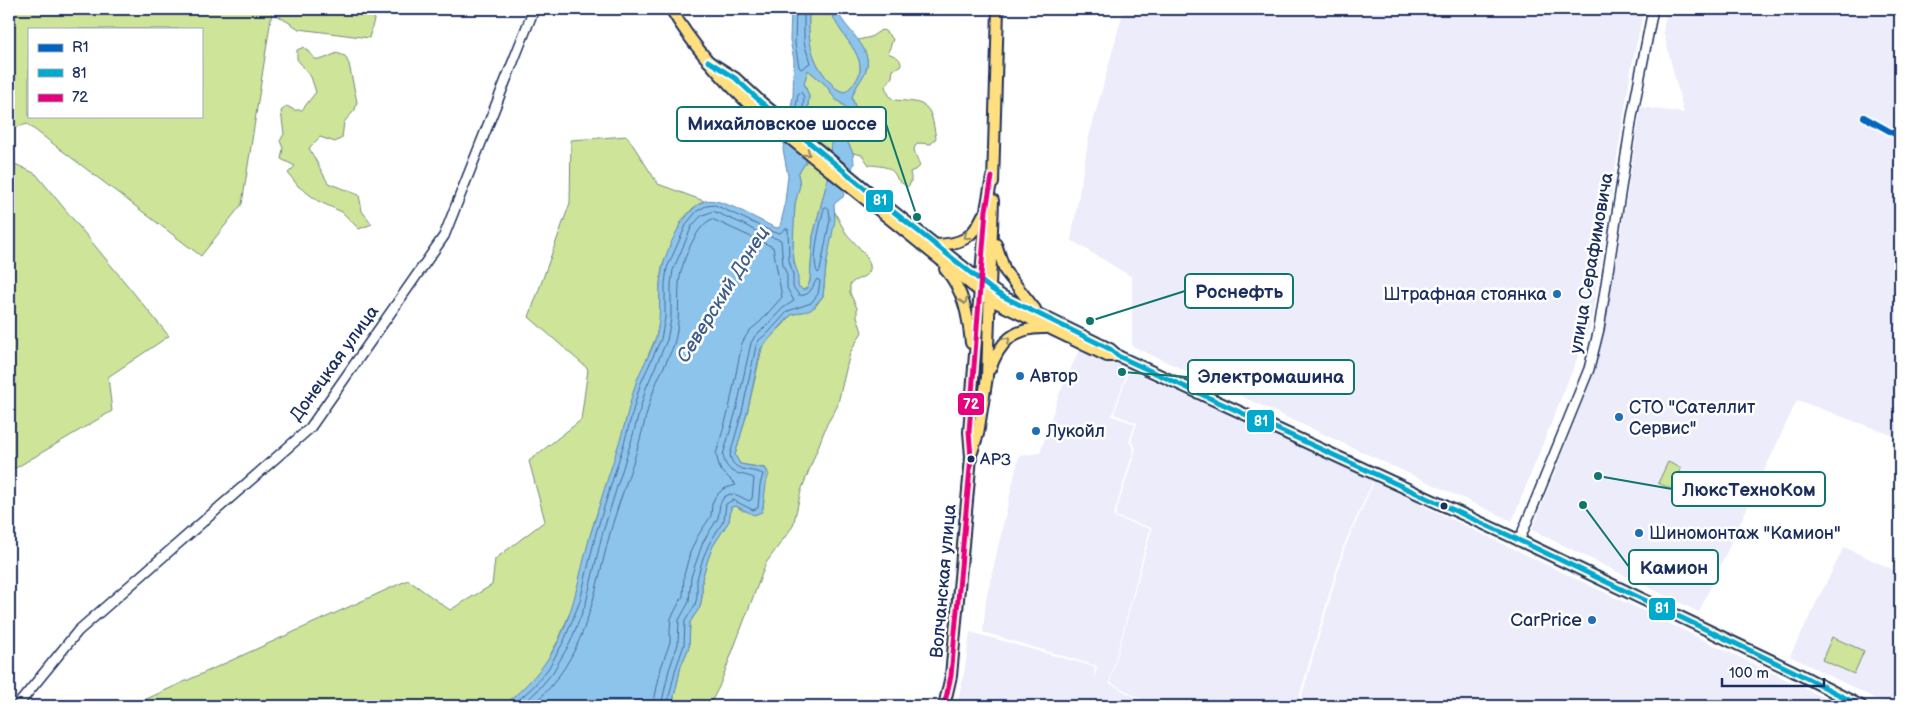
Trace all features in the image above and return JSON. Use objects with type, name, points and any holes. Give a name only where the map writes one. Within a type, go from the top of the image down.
[{"type":"main road","points":[[671,9],[686,34],[708,62],[735,78],[759,107],[986,293],[1047,328],[1107,356],[1118,356]]},
{"type":"main road","name":"Волчанская улица","points":[[944,706],[951,676],[970,457],[969,432],[974,371],[993,233],[992,177],[998,9]]},
{"type":"main road","name":"Волчанская улица","points":[[980,280],[986,210],[992,177]]},
{"type":"main road","points":[[931,246],[949,245],[963,241],[972,235],[986,210]]},
{"type":"main road","points":[[993,233],[998,254],[1005,271],[1039,314]]},
{"type":"main road","points":[[931,246],[980,280],[986,293],[1039,314],[1110,348],[1118,356],[1519,541],[1791,670],[1861,706]]},
{"type":"main road","points":[[931,246],[954,279],[966,305],[974,371]]},
{"type":"main road","name":"Волчанская улица","points":[[970,457],[978,434],[987,377],[986,293]]},
{"type":"main road","points":[[987,377],[995,355],[1002,343],[1012,335],[1026,329],[1047,328]]},
{"type":"street","name":"Донецкая улица","points":[[18,706],[78,631],[310,428],[444,236],[534,9]]},
{"type":"street","name":"улица Серафимовича","points":[[1519,541],[1589,369],[1599,329],[1632,117],[1653,9]]},
{"type":"shaded area","points":[[1124,9],[1644,9],[1631,70],[1590,326],[1512,521],[1132,346],[1132,277],[1071,240],[1089,137]]},
{"type":"shaded area","points":[[1667,9],[1900,9],[1900,438],[1797,400],[1699,612],[1532,530],[1593,376],[1620,241],[1641,107],[1684,113],[1663,31]]},
{"type":"shaded area","points":[[1080,348],[1128,369],[1112,416],[1135,424],[1129,442],[1134,449],[1113,517],[1150,529],[1109,683],[1151,706],[957,706],[970,632],[1095,667],[1095,677],[1097,666],[983,632],[986,600],[1019,456],[1040,453],[1058,397]]},
{"type":"shaded area","points":[[1129,370],[1373,481],[1343,547],[1299,697],[1299,706],[1154,706],[1110,682],[1152,528],[1115,516],[1136,448],[1131,441],[1137,423],[1114,414]]},
{"type":"shaded area","points":[[1374,482],[1841,706],[1300,706],[1345,547]]},
{"type":"shaded area","points":[[1844,547],[1900,573],[1900,706],[1890,706],[1790,656]]},
{"type":"green space","points":[[9,9],[377,9],[369,38],[299,29],[272,12],[242,204],[201,256],[27,124],[9,130]]},
{"type":"green space","points":[[809,9],[831,9],[835,20],[859,61],[860,71],[856,81],[845,92],[838,90],[832,84],[823,73],[814,56],[810,39]]},
{"type":"green space","points":[[881,30],[885,31],[893,39],[888,53],[898,58],[901,62],[901,65],[893,70],[892,77],[885,87],[886,90],[891,98],[917,102],[926,107],[932,117],[936,138],[931,144],[919,143],[915,146],[914,150],[920,166],[910,172],[911,182],[907,187],[897,179],[890,169],[869,165],[862,155],[853,153],[844,135],[860,119],[852,98],[865,72],[867,61],[865,51],[858,40],[871,37]]},
{"type":"green space","points":[[304,47],[315,59],[323,59],[337,53],[345,56],[349,64],[357,102],[355,110],[344,122],[342,138],[335,142],[320,137],[309,148],[328,183],[359,195],[362,211],[372,224],[359,229],[342,212],[318,201],[298,186],[288,173],[295,166],[281,159],[283,148],[280,141],[284,134],[281,111],[287,106],[294,110],[302,110],[316,92],[311,77],[297,59],[297,50]]},
{"type":"green space","points":[[808,70],[826,85],[832,95],[850,112],[831,144],[827,182],[813,236],[810,281],[807,288],[803,290],[798,286],[793,254],[793,239],[795,204],[799,182],[798,174],[806,162],[806,125],[809,96],[804,83]]},
{"type":"green space","points":[[627,136],[658,184],[704,201],[693,208],[682,220],[662,267],[660,318],[656,337],[636,384],[621,439],[591,532],[575,600],[559,639],[544,666],[530,683],[504,706],[131,706],[408,580],[450,610],[492,585],[495,559],[545,521],[529,461],[581,420],[588,369],[529,317],[570,203],[571,140]]},
{"type":"green space","points":[[9,161],[36,174],[169,336],[108,377],[112,411],[9,472]]},
{"type":"green space","points":[[835,212],[846,233],[869,262],[869,272],[850,285],[850,293],[857,308],[857,316],[862,332],[850,353],[837,407],[827,424],[801,491],[793,526],[766,563],[719,687],[709,706],[672,706],[681,666],[689,647],[690,622],[700,607],[702,579],[713,546],[729,521],[731,507],[736,506],[743,511],[763,509],[765,486],[769,474],[765,468],[740,464],[735,455],[763,344],[791,315],[815,307],[823,296]]},
{"type":"green space","points":[[1668,462],[1681,468],[1671,489],[1658,483]]},
{"type":"green space","points":[[1832,637],[1864,651],[1854,674],[1822,660]]},
{"type":"water","name":"Северский Донец","points":[[791,9],[809,9],[810,39],[814,56],[823,73],[832,84],[838,90],[845,92],[856,81],[860,71],[859,60],[835,20],[831,9],[837,9],[865,51],[867,66],[852,98],[860,119],[844,135],[853,153],[854,163],[843,197],[834,204],[835,220],[826,266],[823,296],[811,310],[791,315],[761,348],[747,413],[735,455],[740,464],[767,470],[762,512],[754,515],[736,506],[731,507],[729,521],[713,546],[702,579],[700,607],[690,622],[689,647],[681,666],[672,706],[504,706],[542,667],[554,650],[565,626],[635,386],[656,337],[661,274],[668,250],[680,225],[696,206],[705,201],[712,200],[729,205],[774,227],[779,228],[780,226],[788,176],[783,149],[793,96],[794,60],[790,40]],"holes":[[[808,70],[826,85],[835,99],[850,112],[831,144],[827,182],[813,236],[810,281],[807,288],[803,290],[798,286],[798,273],[794,263],[793,246],[795,204],[800,185],[798,174],[806,162],[806,125],[809,96],[804,83]]]},
{"type":"transit line","name":"81","points":[[708,61],[735,78],[762,103],[875,197],[1002,296],[1110,349],[1118,356],[1510,536],[1791,670],[1861,706]]},
{"type":"transit line","name":"R1","points":[[1864,117],[1900,137]]},
{"type":"transit line","name":"72","points":[[944,706],[951,676],[971,457],[969,432],[986,210],[992,177]]},
{"type":"place","name":"Михайловское шоссе","points":[[917,217]]},
{"type":"place","name":"Штрафная стоянка","points":[[1557,294]]},
{"type":"place","name":"Роснефть","points":[[1090,321]]},
{"type":"place","name":"Электромашина","points":[[1122,372]]},
{"type":"place","name":"Автор","points":[[1020,376]]},
{"type":"place","name":"СТО \"Сателлит Сервис\"","points":[[1619,417]]},
{"type":"place","name":"Лукойл","points":[[1036,431]]},
{"type":"place","name":"АРЗ","points":[[971,459]]},
{"type":"place","name":"ЛюксТехноКом","points":[[1598,476]]},
{"type":"place","name":"Камион","points":[[1583,505]]},
{"type":"place","name":"Шиномонтаж \"Камион\"","points":[[1639,533]]},
{"type":"place","name":"CarPrice","points":[[1592,620]]}]
